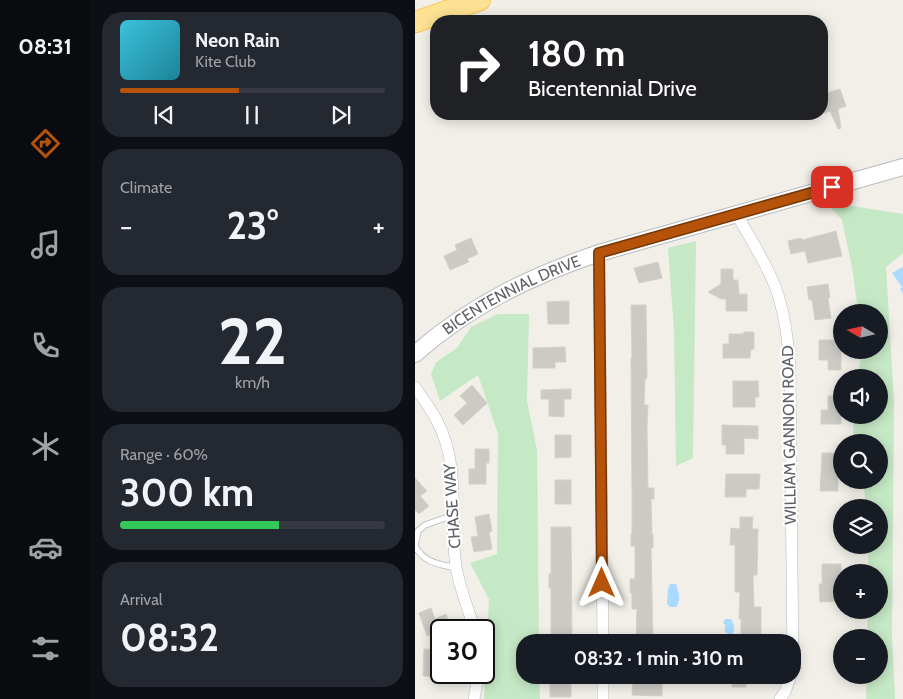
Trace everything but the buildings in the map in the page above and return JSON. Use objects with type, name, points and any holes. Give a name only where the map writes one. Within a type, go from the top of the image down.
[{"type":"highway","points":[[436,15],[480,0]]},
{"type":"highway","points":[[415,22],[430,17]]},
{"type":"street","name":"BICENTENNIAL DRIVE","points":[[415,354],[438,334],[483,303],[535,277],[599,253],[903,167]]},
{"type":"street","name":"WILLIAM GANNON ROAD","points":[[737,215],[775,285],[788,340],[793,634]]},
{"type":"street","points":[[599,253],[603,634]]},
{"type":"street","name":"CHASE WAY","points":[[415,387],[438,423],[444,438],[451,467],[456,568],[471,619]]},
{"type":"street","points":[[475,699],[477,684]]},
{"type":"street","points":[[603,684],[603,699]]},
{"type":"street","points":[[780,699],[788,684]]},
{"type":"lane","points":[[453,515],[425,525],[417,531],[415,546],[423,557],[431,562],[456,568]]},
{"type":"green space","points":[[826,202],[903,214],[903,253],[886,267],[894,402],[892,638],[895,699],[866,699],[867,684],[888,684],[888,629],[867,629],[868,619],[888,619],[888,564],[868,564],[868,554],[888,554],[888,499],[865,499],[864,489],[888,489],[888,434],[853,434],[854,424],[888,424],[888,369],[859,369],[861,359],[888,359],[888,304],[857,304],[853,272],[842,220]]},
{"type":"green space","points":[[696,241],[693,458],[676,466],[674,331],[668,248]]},
{"type":"green space","points":[[498,314],[529,314],[527,401],[537,450],[539,634],[516,634],[516,684],[539,684],[540,699],[484,699],[485,684],[495,684],[495,619],[488,619],[489,599],[470,563],[497,554],[498,434],[478,375],[440,401],[431,374],[436,362],[457,348],[471,327]]},
{"type":"water","points":[[903,267],[903,294],[900,289],[902,287],[892,273]]},
{"type":"water","points":[[670,584],[676,584],[679,601],[676,607],[670,607],[667,604]]},
{"type":"water","points":[[725,619],[731,619],[734,629],[733,633],[728,634],[725,632],[725,624],[723,623]]},
{"type":"route","points":[[602,583],[599,253],[832,187]]}]
